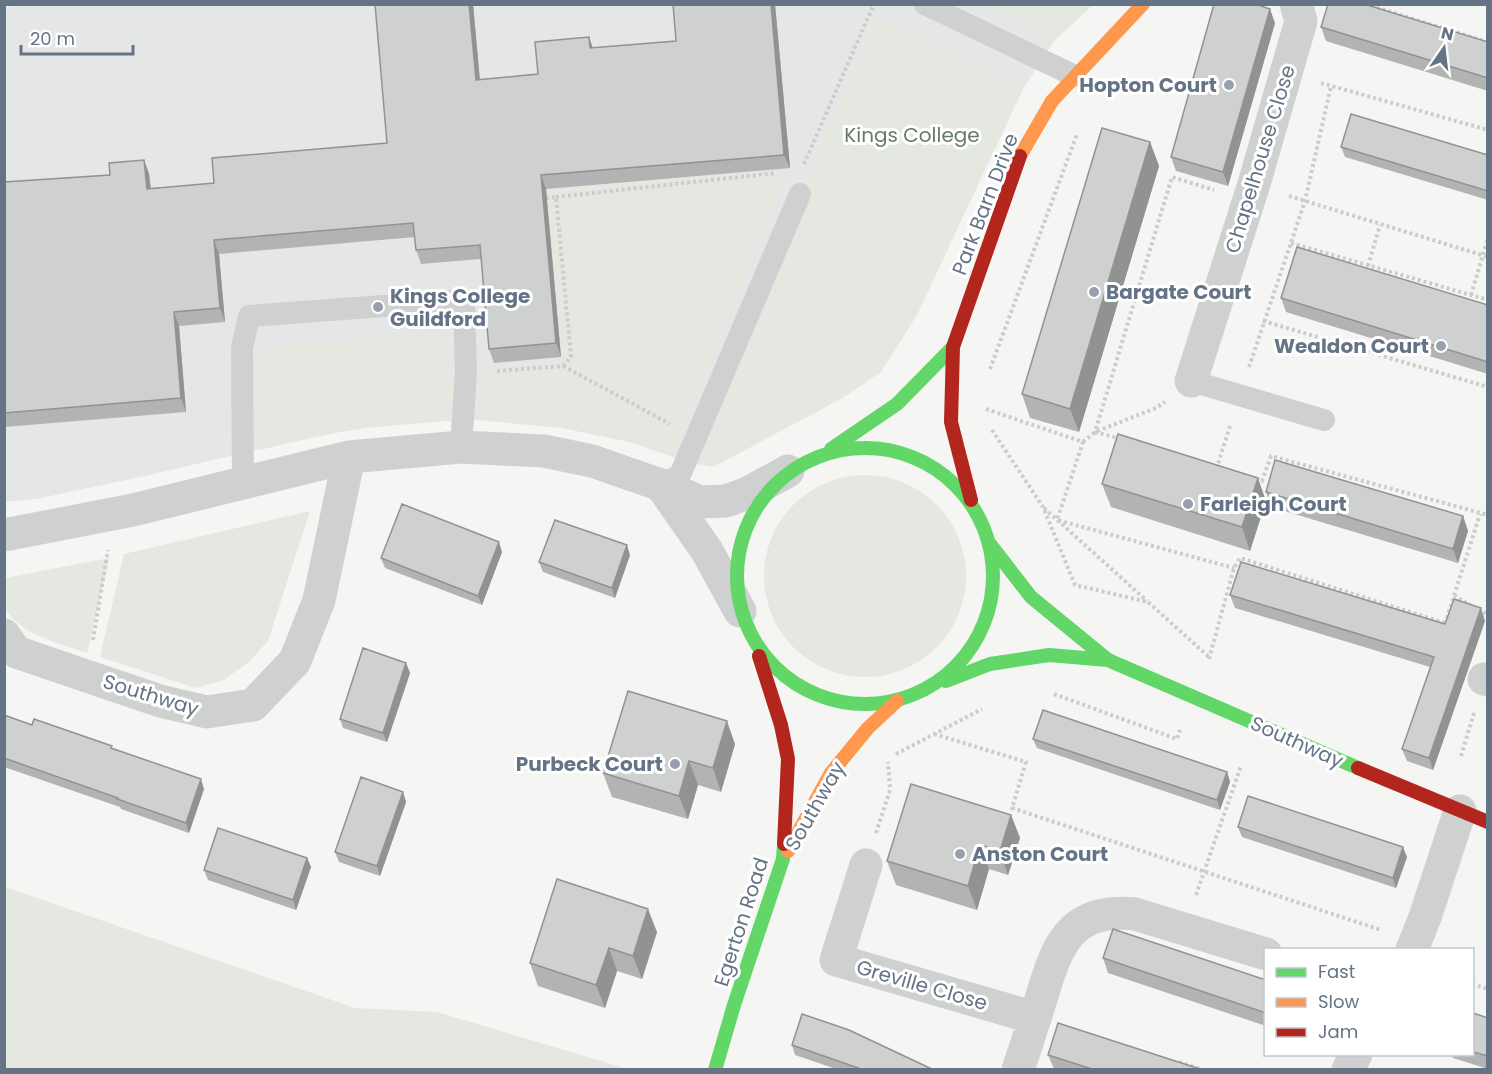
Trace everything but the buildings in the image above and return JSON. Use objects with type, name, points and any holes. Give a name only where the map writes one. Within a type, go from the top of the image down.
[{"type":"street","name":"Park Barn Drive","points":[[953,347],[1022,151],[1052,101],[1143,4]]},
{"type":"street","name":"Chapelhouse Close","points":[[1191,381],[1287,72],[1301,21],[1296,4]]},
{"type":"street","points":[[934,686],[965,658],[985,623],[994,583],[989,542],[972,504],[951,422],[953,347]]},
{"type":"street","points":[[4,535],[114,514],[349,457],[460,447],[544,451],[601,464],[700,502],[726,501],[748,493],[825,453],[897,404],[953,347]]},
{"type":"street","points":[[825,453],[866,447],[907,454],[944,474],[972,504]]},
{"type":"street","name":"Southway","points":[[4,635],[16,652],[160,701],[207,712],[253,705],[295,661],[319,600],[349,457]]},
{"type":"street","points":[[740,611],[735,574],[742,536],[759,501],[788,471]]},
{"type":"street","points":[[661,486],[707,550],[740,611],[755,645],[782,676],[817,696],[857,705],[897,701]]},
{"type":"street","name":"Southway","points":[[989,542],[1031,597],[1108,660],[1474,816]]},
{"type":"street","name":"Egerton Road","points":[[715,1070],[734,1005],[783,860],[788,759],[781,725],[755,645]]},
{"type":"street","name":"Southway","points":[[783,860],[831,772],[868,728],[897,701],[990,664],[1049,655],[1108,660]]},
{"type":"street","points":[[1414,946],[1474,816]]},
{"type":"street","name":"Greville Close","points":[[866,865],[836,960],[1035,1018]]},
{"type":"street","points":[[1018,1070],[1061,945],[1071,930],[1083,921],[1096,915],[1117,912],[1135,914],[1264,953]]},
{"type":"street","points":[[1348,1070],[1355,1056]]},
{"type":"lane","points":[[926,4],[1075,76]]},
{"type":"lane","points":[[661,486],[680,475],[800,194]]},
{"type":"lane","points":[[243,482],[242,348],[249,316],[464,300],[466,372],[460,447]]},
{"type":"lane","points":[[1191,381],[1324,420]]},
{"type":"path","points":[[801,171],[874,4]]},
{"type":"path","points":[[1365,4],[1488,42]]},
{"type":"path","points":[[1287,72],[1488,130]]},
{"type":"path","points":[[547,198],[777,173]]},
{"type":"path","points":[[1254,184],[1485,256]]},
{"type":"path","points":[[556,197],[571,357],[563,366]]},
{"type":"path","points":[[1368,266],[1380,225]]},
{"type":"path","points":[[1471,295],[1485,256],[1488,238]]},
{"type":"path","points":[[1292,243],[1488,300]]},
{"type":"path","points":[[1263,321],[1488,387]]},
{"type":"path","points":[[466,372],[563,366],[672,426]]},
{"type":"path","points":[[1057,520],[1083,442],[1095,432],[1156,408],[1191,381]]},
{"type":"path","points":[[951,404],[976,405],[1083,442]]},
{"type":"path","points":[[976,405],[1043,507],[1075,585],[1148,602]]},
{"type":"path","points":[[1251,478],[1262,481],[1271,456],[1488,515]]},
{"type":"path","points":[[1043,507],[1210,658],[1234,568],[1240,558],[1446,623]]},
{"type":"path","points":[[87,676],[114,514]]},
{"type":"path","points":[[1442,634],[1480,514]]},
{"type":"path","points":[[1057,520],[1234,568]]},
{"type":"path","points":[[1454,595],[1488,615]]},
{"type":"path","points":[[1044,690],[1177,739]]},
{"type":"path","points":[[866,865],[890,790],[887,758],[986,707]]},
{"type":"path","points":[[934,734],[1026,762],[1012,808],[1204,871],[1414,946]]},
{"type":"path","points":[[1184,929],[1241,766]]},
{"type":"path","points":[[1170,1059],[1204,1070]]},
{"type":"shaded area","name":"Kings College Guildford","points":[[35,4],[984,4],[1054,41],[1023,89],[875,16],[687,462],[630,442],[562,428],[480,420],[444,421],[366,428],[315,436],[145,476],[36,499],[5,502],[4,7]]},
{"type":"green space","points":[[984,5],[1093,5],[1054,41]]},
{"type":"green space","name":"Kings College","points":[[875,16],[1023,89],[917,315],[881,372],[841,399],[713,467],[687,462]]},
{"type":"green space","points":[[790,168],[671,456],[630,442],[562,428],[480,420],[481,372],[563,366],[546,189]]},
{"type":"green space","points":[[434,335],[451,347],[455,421],[430,421],[357,429],[260,450],[252,364],[256,352],[266,347]]},
{"type":"green space","points":[[855,475],[875,475],[904,482],[937,504],[959,537],[966,576],[959,615],[937,648],[904,670],[875,677],[855,677],[826,670],[793,648],[771,615],[764,586],[764,566],[771,537],[793,504],[826,482]]},
{"type":"green space","points":[[310,511],[268,641],[250,661],[224,680],[196,688],[100,657],[124,554]]},
{"type":"green space","points":[[109,558],[87,653],[38,636],[16,622],[8,613],[4,602],[5,578]]},
{"type":"green space","points":[[5,887],[355,1008],[437,1012],[628,1069],[5,1069]]},
{"type":"traffic: fast","points":[[831,449],[897,404],[953,347]]},
{"type":"traffic: fast","points":[[852,448],[878,448],[914,457],[936,469],[956,485],[972,505],[984,527],[991,551],[993,576],[991,601],[984,625],[972,647],[956,667],[936,683],[914,695],[878,704],[852,704],[816,695],[794,683],[774,667],[758,647],[746,625],[737,589],[737,563],[746,527],[758,505],[774,485],[794,469],[816,457],[852,448]]},
{"type":"traffic: fast","points":[[990,544],[1031,597],[1108,660],[1358,768]]},
{"type":"traffic: fast","points":[[946,681],[990,664],[1049,655],[1108,660]]},
{"type":"traffic: fast","points":[[715,1070],[734,1005],[783,859],[784,844]]},
{"type":"traffic: slow","points":[[1020,156],[1052,101],[1143,4]]},
{"type":"traffic: slow","points":[[788,851],[831,773],[868,728],[897,701]]},
{"type":"traffic: jam","points":[[971,500],[951,422],[953,347],[1020,156]]},
{"type":"traffic: jam","points":[[759,656],[781,725],[788,759],[784,844]]},
{"type":"traffic: jam","points":[[1358,768],[1488,822]]},
{"type":"place","name":"Hopton Court","points":[[1229,85]]},
{"type":"place","name":"Bargate Court","points":[[1094,292]]},
{"type":"place","name":"Kings College Guildford","points":[[378,307]]},
{"type":"place","name":"Wealdon Court","points":[[1441,346]]},
{"type":"place","name":"Farleigh Court","points":[[1188,504]]},
{"type":"place","name":"Purbeck Court","points":[[675,764]]},
{"type":"place","name":"Anston Court","points":[[960,854]]}]
